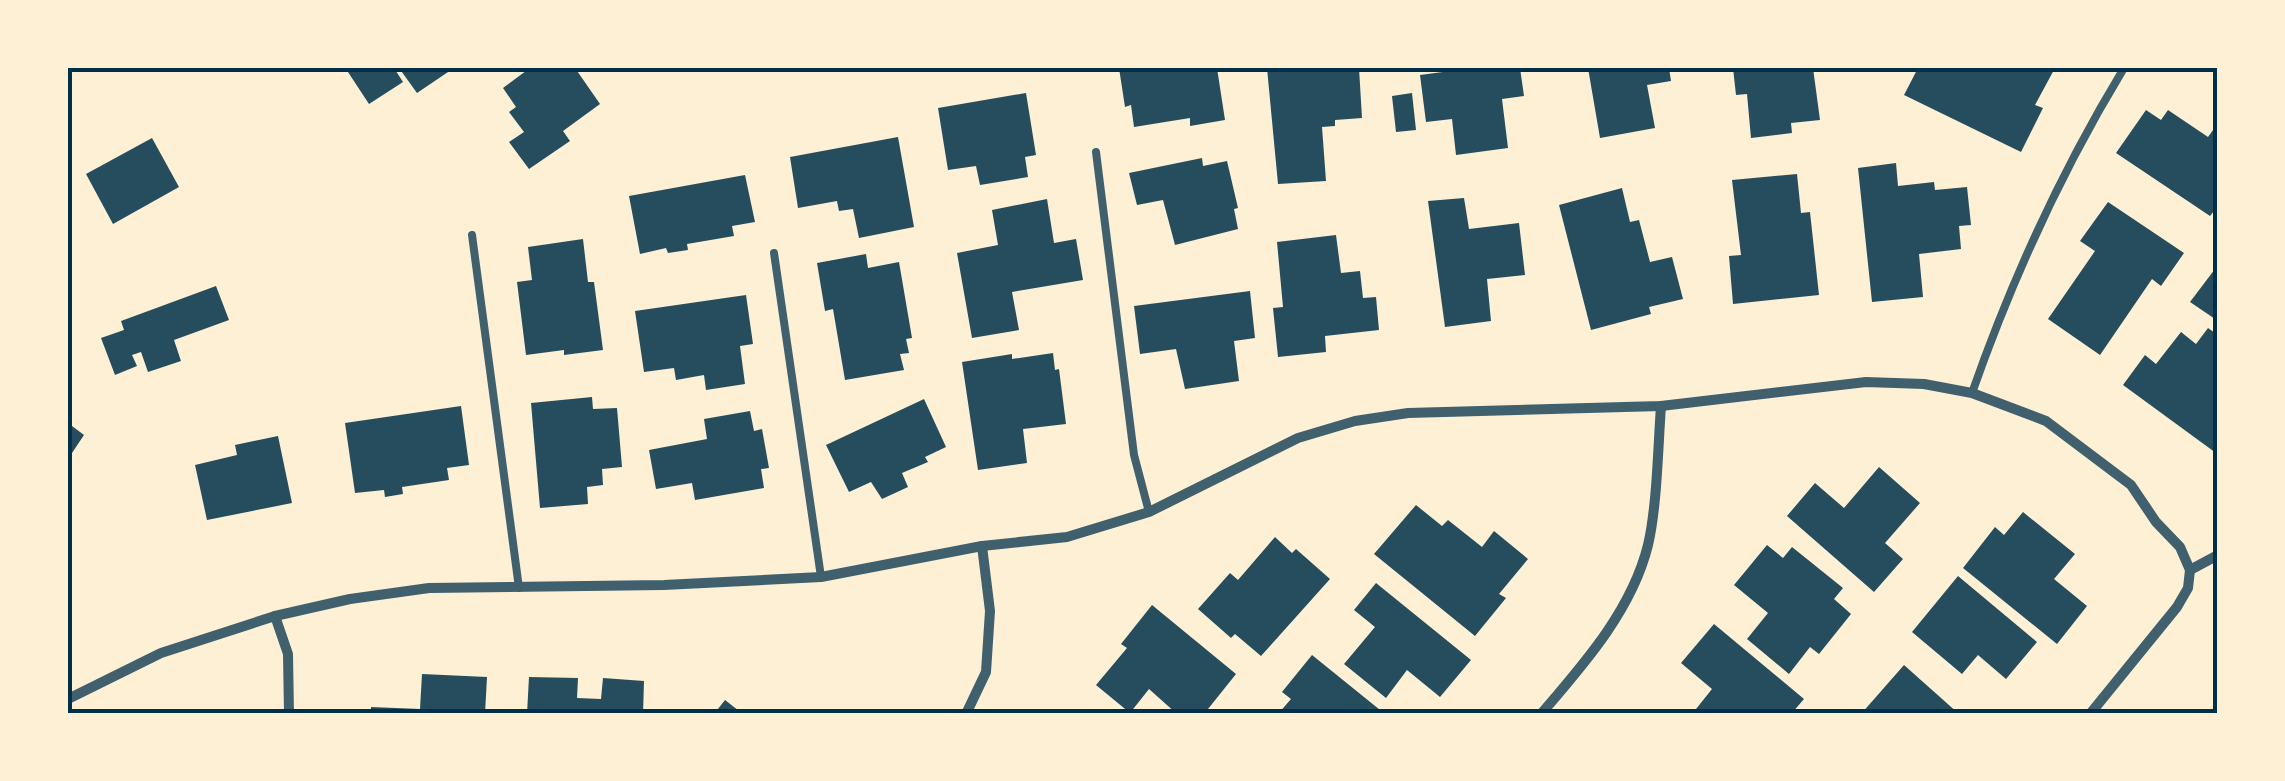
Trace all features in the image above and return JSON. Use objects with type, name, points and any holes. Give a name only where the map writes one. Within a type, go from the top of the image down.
[{"type":"street","points":[[68,700],[161,654],[274,616],[350,599],[430,588],[664,585],[821,577],[982,546],[1067,538],[1149,512],[1298,438],[1354,421],[1408,414],[1662,406],[1866,382],[1924,384],[1972,392],[2046,421],[2131,486],[2180,548],[2190,570],[2188,588],[2090,714]]},
{"type":"street","points":[[1541,714],[1582,665],[1624,606],[1630,591],[1648,544],[1662,406]]},
{"type":"street","points":[[966,714],[986,672],[990,611],[982,546]]},
{"type":"street","points":[[2190,570],[2218,554]]},
{"type":"street","points":[[274,616],[288,654],[289,714]]},
{"type":"lane","points":[[1972,392],[2050,202],[2124,68]]},
{"type":"lane","points":[[1096,152],[1134,454],[1149,512]]},
{"type":"lane","points":[[472,236],[519,588]]},
{"type":"lane","points":[[774,253],[821,577]]},
{"type":"building","points":[[394,68],[403,82],[369,104],[346,69]]},
{"type":"building","points":[[399,68],[454,68],[417,93]]},
{"type":"building","points":[[530,68],[575,68],[600,104],[563,131],[570,141],[529,169],[509,142],[524,132],[509,112],[516,107],[503,88]]},
{"type":"building","points":[[1119,68],[1217,68],[1225,120],[1190,126],[1190,118],[1134,127],[1131,105],[1125,107]]},
{"type":"building","points":[[1267,68],[1359,68],[1362,118],[1335,120],[1335,126],[1322,127],[1326,181],[1278,184]]},
{"type":"building","points":[[1473,68],[1520,68],[1524,96],[1502,99],[1508,148],[1456,155],[1452,119],[1426,122],[1420,75]]},
{"type":"building","points":[[1588,68],[1669,68],[1671,81],[1647,85],[1655,128],[1600,138]]},
{"type":"building","points":[[1733,68],[1813,68],[1820,120],[1791,123],[1792,133],[1751,138],[1747,94],[1736,95]]},
{"type":"building","points":[[1918,68],[2055,68],[2035,105],[2043,108],[2021,152],[1904,95]]},
{"type":"building","points":[[1026,93],[1036,155],[1025,157],[1028,177],[980,185],[976,166],[948,170],[938,108]]},
{"type":"building","points":[[1412,93],[1416,130],[1396,132],[1392,96]]},
{"type":"building","points":[[2146,110],[2161,120],[2168,110],[2208,137],[2218,123],[2218,206],[2210,216],[2116,153]]},
{"type":"building","points":[[898,137],[914,227],[859,238],[853,209],[839,211],[837,201],[798,208],[790,157]]},
{"type":"building","points":[[152,138],[179,187],[113,224],[86,174]]},
{"type":"building","points":[[1202,158],[1203,166],[1227,161],[1238,208],[1234,209],[1238,229],[1175,245],[1163,200],[1137,205],[1129,173]]},
{"type":"building","points":[[1896,163],[1898,186],[1934,182],[1935,190],[1967,187],[1971,225],[1959,226],[1961,249],[1919,254],[1923,297],[1872,302],[1858,168]]},
{"type":"building","points":[[1797,174],[1801,213],[1810,212],[1819,295],[1733,304],[1729,256],[1741,255],[1732,180]]},
{"type":"building","points":[[745,175],[755,222],[732,226],[734,236],[687,244],[688,250],[668,253],[666,248],[640,254],[629,196]]},
{"type":"building","points":[[1622,188],[1630,222],[1639,220],[1650,262],[1672,257],[1683,299],[1649,307],[1651,314],[1591,330],[1559,205]]},
{"type":"building","points":[[1464,198],[1469,229],[1519,223],[1525,275],[1487,279],[1491,321],[1445,327],[1428,201]]},
{"type":"building","points":[[1047,199],[1054,243],[1076,239],[1083,280],[1012,292],[1019,330],[972,338],[957,253],[998,245],[992,210]]},
{"type":"building","points":[[2108,202],[2184,253],[2161,286],[2152,279],[2100,355],[2048,319],[2095,251],[2080,241]]},
{"type":"building","points":[[1336,235],[1341,273],[1360,271],[1363,298],[1376,297],[1379,330],[1325,336],[1326,352],[1278,357],[1273,308],[1283,307],[1277,242]]},
{"type":"building","points":[[583,239],[588,282],[594,282],[603,350],[526,355],[517,282],[532,280],[528,247]]},
{"type":"building","points":[[866,254],[868,268],[899,262],[912,338],[906,339],[909,353],[900,354],[904,370],[845,380],[833,309],[825,311],[817,263]]},
{"type":"building","points":[[2218,265],[2218,321],[2190,302]]},
{"type":"building","points":[[216,286],[229,320],[174,340],[181,361],[148,372],[141,352],[132,355],[137,366],[115,375],[101,338],[124,330],[121,321]]},
{"type":"building","points":[[1250,291],[1255,338],[1234,341],[1239,381],[1185,389],[1176,349],[1140,354],[1134,306]]},
{"type":"building","points":[[746,295],[753,344],[740,346],[745,384],[706,390],[704,375],[676,380],[674,368],[644,372],[635,311]]},
{"type":"building","points":[[2208,328],[2218,335],[2218,375],[2213,381],[2218,384],[2214,390],[2218,393],[2216,453],[2123,385],[2145,355],[2156,364],[2181,332],[2196,344]]},
{"type":"building","points":[[1053,353],[1055,370],[1059,369],[1066,424],[1023,429],[1027,463],[978,470],[962,362],[1012,354],[1012,359]]},
{"type":"building","points":[[592,397],[593,409],[617,408],[622,467],[602,469],[603,485],[587,487],[588,504],[540,508],[531,403]]},
{"type":"building","points":[[924,399],[946,447],[925,457],[928,462],[902,473],[908,487],[882,499],[871,482],[849,492],[826,445]]},
{"type":"building","points":[[461,406],[469,465],[447,468],[449,480],[402,487],[403,494],[385,497],[384,490],[355,493],[345,423]]},
{"type":"building","points":[[750,411],[754,431],[762,429],[769,468],[761,469],[764,488],[695,500],[692,483],[656,489],[649,450],[707,439],[704,419]]},
{"type":"building","points":[[68,423],[84,435],[68,459]]},
{"type":"building","points":[[278,436],[292,503],[207,520],[195,465],[237,455],[235,445]]},
{"type":"building","points":[[1879,467],[1920,503],[1885,543],[1903,559],[1874,592],[1787,516],[1815,483],[1844,508]]},
{"type":"building","points":[[1416,505],[1442,526],[1448,520],[1482,547],[1494,531],[1528,559],[1499,594],[1506,598],[1475,636],[1374,554]]},
{"type":"building","points":[[2023,512],[2075,554],[2054,579],[2087,606],[2057,644],[1963,568],[1995,527],[2004,535]]},
{"type":"building","points":[[1275,537],[1292,553],[1296,549],[1330,579],[1261,656],[1235,634],[1231,638],[1198,609],[1230,573],[1238,580]]},
{"type":"building","points":[[1767,545],[1783,558],[1792,547],[1843,588],[1834,599],[1851,614],[1819,654],[1810,647],[1789,674],[1747,639],[1768,613],[1734,585]]},
{"type":"building","points":[[1958,576],[2037,642],[2006,679],[1978,655],[1962,674],[1912,632]]},
{"type":"building","points":[[1376,583],[1471,660],[1440,697],[1407,670],[1386,698],[1344,664],[1375,627],[1354,610]]},
{"type":"building","points":[[1152,605],[1236,674],[1204,714],[1177,714],[1149,689],[1130,713],[1096,685],[1127,648],[1121,644]]},
{"type":"building","points":[[1714,624],[1804,699],[1791,714],[1692,714],[1712,689],[1681,663]]},
{"type":"building","points":[[1312,655],[1385,714],[1278,714],[1291,699],[1282,692]]},
{"type":"building","points":[[1904,665],[1959,714],[1861,714]]},
{"type":"building","points":[[422,674],[487,677],[485,714],[371,714],[371,707],[420,709]]},
{"type":"building","points":[[529,677],[578,678],[577,698],[601,699],[603,678],[644,681],[643,714],[527,714]]},
{"type":"building","points":[[725,700],[743,714],[714,714]]}]
